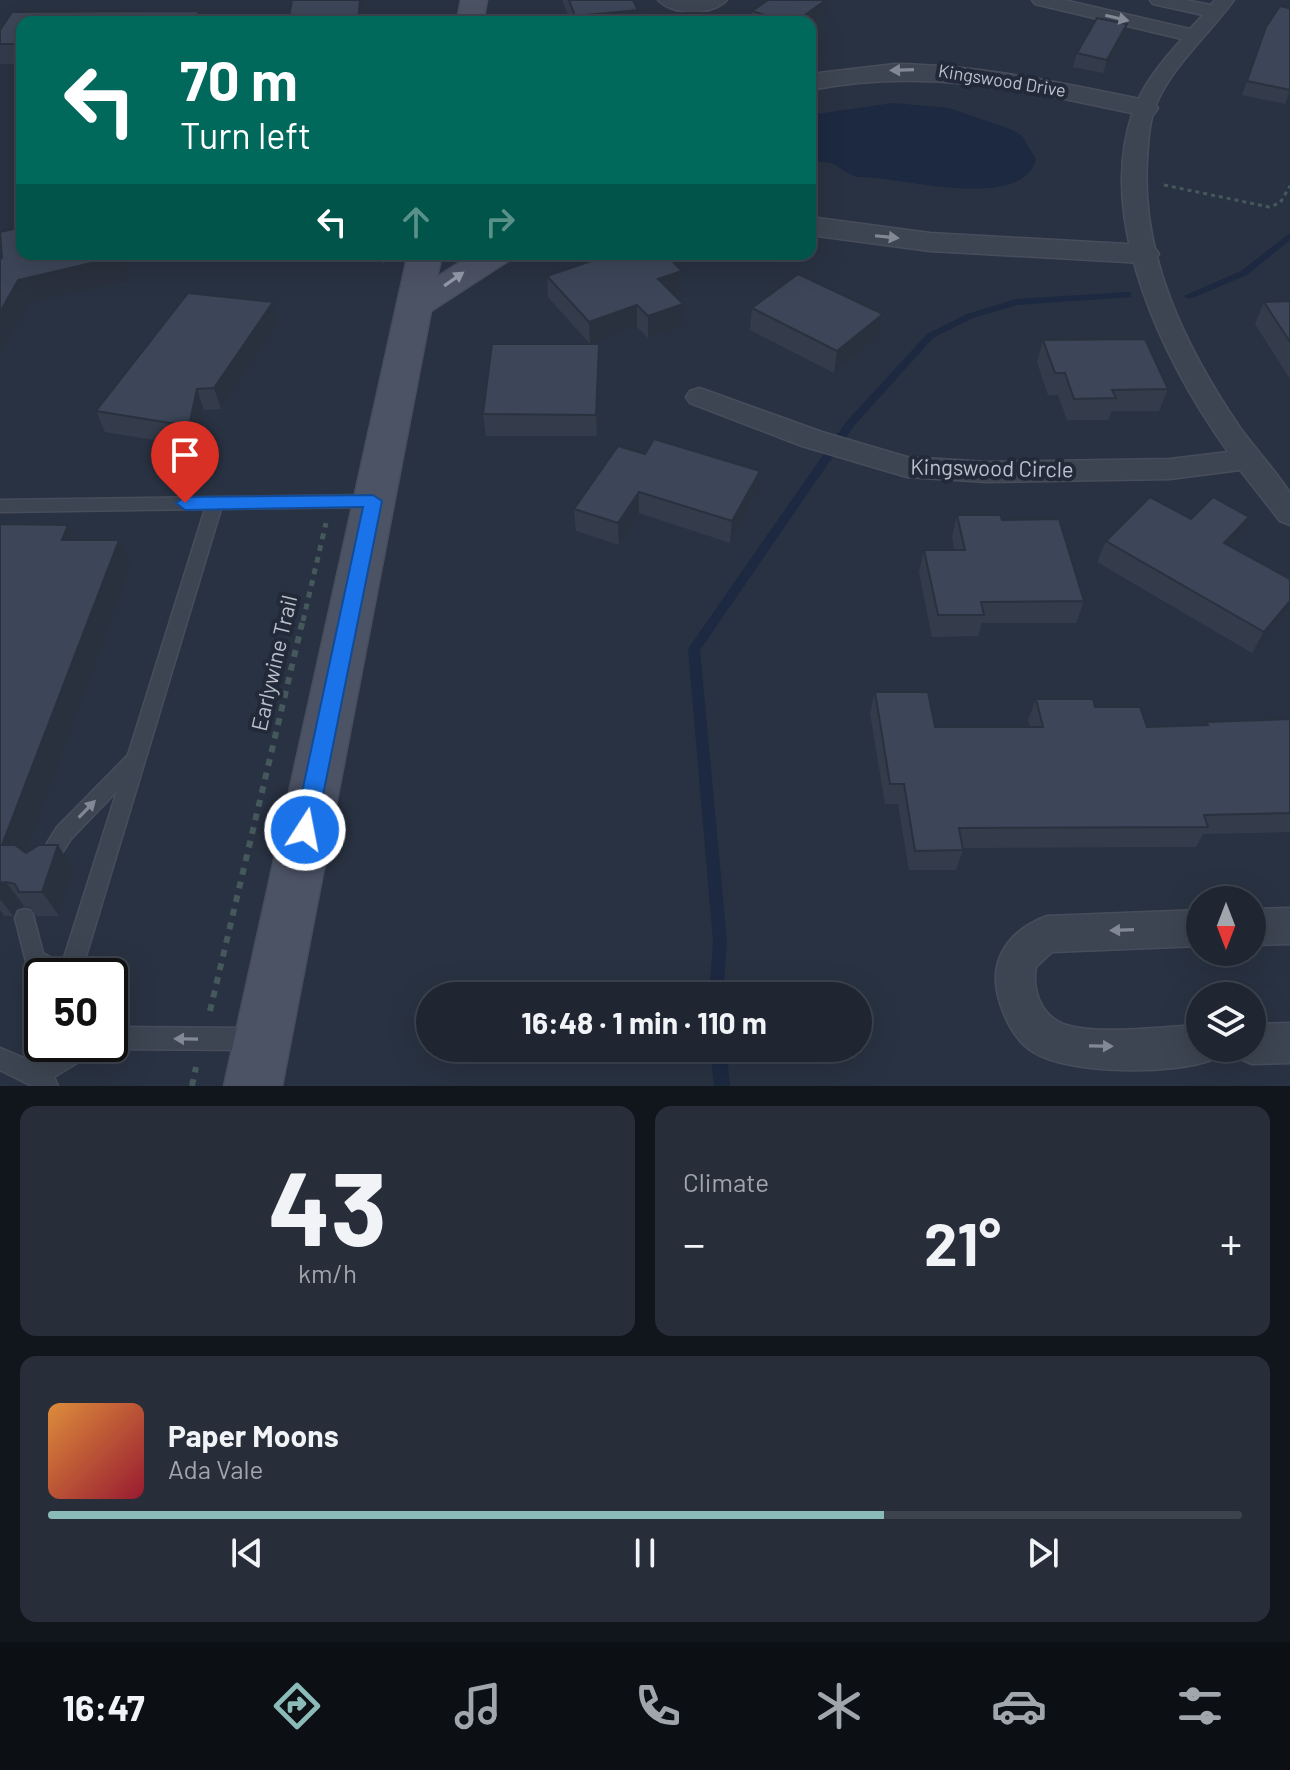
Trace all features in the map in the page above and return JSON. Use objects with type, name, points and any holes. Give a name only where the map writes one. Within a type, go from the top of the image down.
[{"type":"main road","points":[[253,1086],[352,501],[398,293],[421,260]]},
{"type":"main road","points":[[398,293],[481,260]]},
{"type":"street","points":[[667,0],[686,6],[718,0]]},
{"type":"street","points":[[1041,0],[1194,36]]},
{"type":"street","points":[[1159,0],[1221,6]]},
{"type":"street","points":[[1221,6],[1174,58],[1145,108],[1131,180],[1135,223],[1182,355],[1222,422],[1290,514]]},
{"type":"street","name":"Kingswood Drive","points":[[816,81],[873,71],[952,71],[1017,81],[1145,108]]},
{"type":"street","points":[[816,227],[930,242],[1144,254]]},
{"type":"street","name":"Kingswood Circle","points":[[699,397],[812,439],[907,467],[987,472],[1170,469],[1248,459]]},
{"type":"street","points":[[1266,927],[1290,926]]},
{"type":"street","points":[[1186,929],[1047,934],[1029,943],[1019,960],[1015,981],[1017,1002],[1029,1021],[1059,1043],[1128,1047],[1186,1045]]},
{"type":"street","points":[[1266,1044],[1290,1043]]},
{"type":"lane","points":[[0,506],[352,501]]},
{"type":"lane","points":[[72,958],[215,503]]},
{"type":"lane","points":[[44,866],[64,833],[137,757]]},
{"type":"lane","points":[[25,918],[34,958]]},
{"type":"lane","points":[[128,1038],[262,1039]]},
{"type":"lane","points":[[0,1059],[40,1082]]},
{"type":"lane","points":[[40,1082],[44,1062]]},
{"type":"lane","points":[[40,1082],[65,1062]]},
{"type":"path","points":[[1131,180],[1269,207],[1280,203],[1290,186]]},
{"type":"path","points":[[382,260],[387,264],[398,293]]},
{"type":"path","name":"Earlywine Trail","points":[[192,1086],[352,501]]},
{"type":"water","points":[[893,103],[949,108],[1013,130],[1022,136],[1036,159],[1026,175],[1008,185],[983,188],[857,177],[833,164],[816,162],[816,114]]},
{"type":"building","points":[[292,0],[360,0],[359,16],[289,16]]},
{"type":"building","points":[[569,0],[633,0],[638,10],[575,16]]},
{"type":"building","points":[[768,0],[826,0],[803,16],[769,16],[752,11]]},
{"type":"building","points":[[1290,3],[1290,90],[1247,81],[1266,27],[1280,6],[1288,8]]},
{"type":"building","points":[[199,11],[197,16],[16,16],[16,44],[0,44],[0,30],[12,12]]},
{"type":"building","points":[[648,13],[735,13],[735,16],[648,16]]},
{"type":"building","points":[[1097,18],[1127,24],[1107,60],[1077,53]]},
{"type":"building","points":[[16,228],[16,260],[104,260],[18,280],[0,312],[0,232]]},
{"type":"building","points":[[594,260],[671,260],[682,271],[658,279],[683,304],[648,316],[637,305],[589,322],[547,276]]},
{"type":"building","points":[[798,274],[883,314],[837,351],[752,308]]},
{"type":"building","points":[[188,293],[273,302],[214,388],[197,389],[189,426],[96,411]]},
{"type":"building","points":[[1290,301],[1290,342],[1264,302]]},
{"type":"building","points":[[1145,339],[1168,389],[1112,390],[1116,398],[1074,399],[1065,373],[1055,373],[1043,340]]},
{"type":"building","points":[[492,344],[599,344],[596,415],[483,414]]},
{"type":"building","points":[[654,439],[760,471],[732,521],[639,492],[618,523],[574,509],[618,446],[645,454]]},
{"type":"building","points":[[1150,497],[1191,519],[1213,497],[1249,517],[1224,543],[1290,579],[1290,601],[1264,632],[1106,541]]},
{"type":"building","points":[[957,515],[1000,515],[1002,520],[1059,519],[1084,601],[981,602],[984,615],[938,615],[924,550],[965,550]]},
{"type":"building","points":[[0,524],[68,525],[62,540],[119,540],[2,845],[15,845],[26,853],[39,845],[58,845],[42,892],[19,892],[15,884],[0,883]]},
{"type":"building","points":[[875,692],[928,692],[935,727],[1043,727],[1036,699],[1093,699],[1095,707],[1140,707],[1147,727],[1290,719],[1290,813],[1204,815],[1208,827],[959,828],[963,850],[915,851],[904,784],[890,784]]},
{"type":"waterway","points":[[1189,296],[1244,273],[1290,236]]},
{"type":"waterway","points":[[717,982],[720,941],[694,649],[850,424],[930,336],[970,316],[1016,302],[1128,295]]},
{"type":"waterway","points":[[719,1062],[722,1086]]},
{"type":"route","points":[[185,503],[373,501],[305,830]]}]
